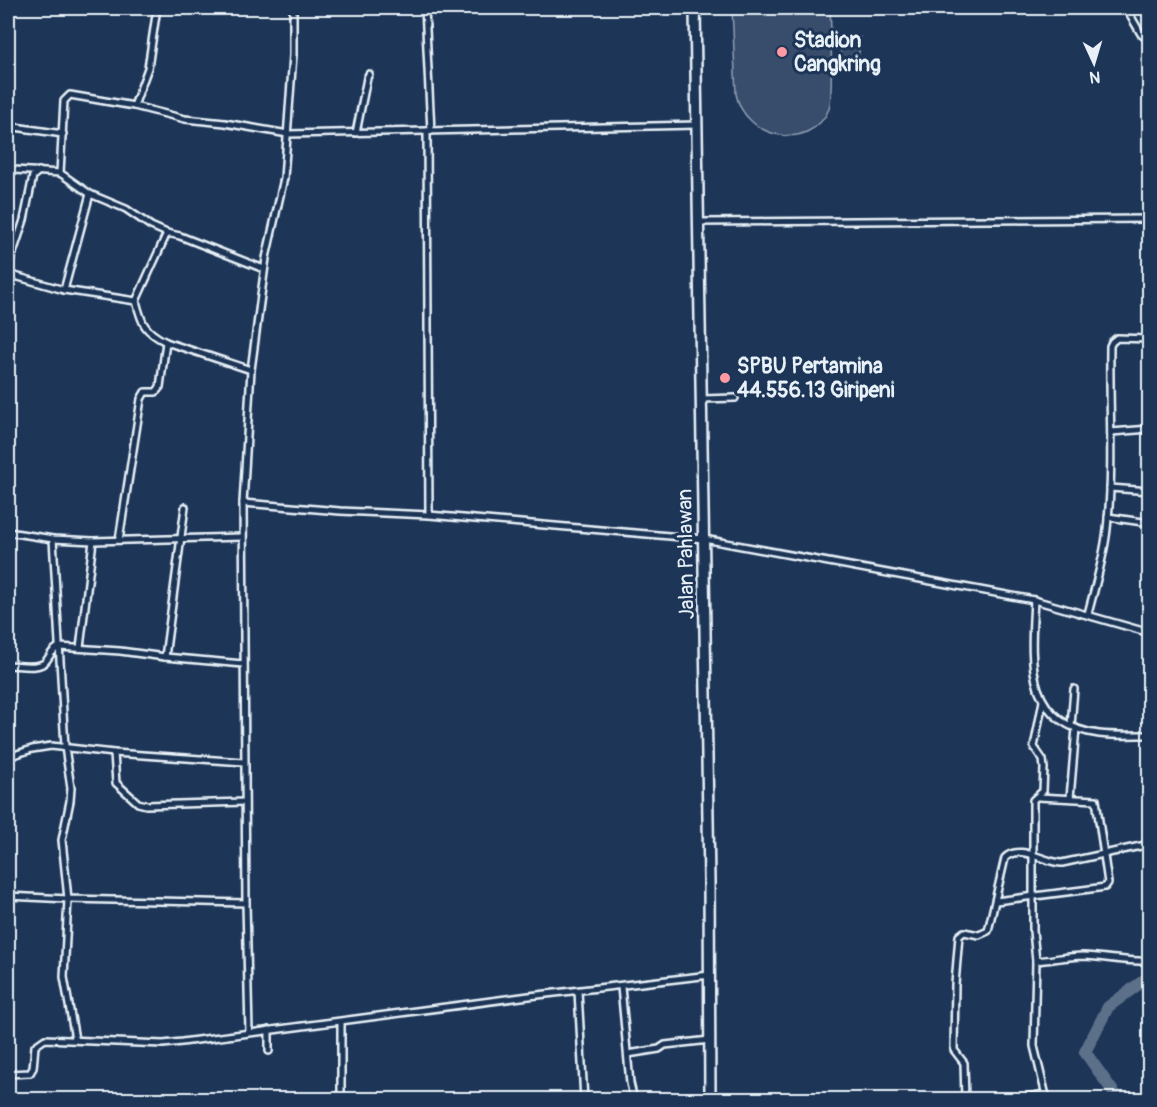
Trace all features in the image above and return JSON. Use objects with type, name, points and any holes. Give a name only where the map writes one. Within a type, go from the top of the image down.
[{"type":"main road","name":"Jalan Pahlawan","points":[[695,8],[710,1100]]},
{"type":"street","points":[[134,106],[148,68],[157,8]]},
{"type":"street","points":[[249,1032],[244,762],[243,503],[251,370],[264,269],[284,178],[293,8]]},
{"type":"street","points":[[425,8],[429,131],[429,515]]},
{"type":"street","points":[[1126,8],[1141,33],[1149,41]]},
{"type":"street","points":[[356,132],[369,74]]},
{"type":"street","points":[[60,173],[64,101],[74,94],[185,119],[225,123],[288,134],[697,125]]},
{"type":"street","points":[[8,126],[63,134]]},
{"type":"street","points":[[15,170],[60,173],[90,194],[126,209],[151,226],[264,269]]},
{"type":"street","points":[[8,268],[24,220],[33,176],[39,171]]},
{"type":"street","points":[[64,290],[90,194]]},
{"type":"street","points":[[699,222],[1149,219]]},
{"type":"street","points":[[167,233],[136,301],[143,325],[153,335],[166,342],[251,370]]},
{"type":"street","points":[[8,274],[64,290],[136,301]]},
{"type":"street","points":[[1088,615],[1105,545],[1108,517],[1112,342],[1117,338],[1149,339]]},
{"type":"street","points":[[119,540],[141,399],[145,392],[156,392],[160,387],[166,342]]},
{"type":"street","points":[[702,399],[735,398]]},
{"type":"street","points":[[1110,432],[1149,429]]},
{"type":"street","points":[[1110,488],[1149,491]]},
{"type":"street","points":[[243,503],[340,512],[429,515],[704,539],[1034,600],[1149,633]]},
{"type":"street","points":[[165,657],[185,507]]},
{"type":"street","points":[[1108,517],[1149,523]]},
{"type":"street","points":[[8,531],[54,539],[93,541],[242,537]]},
{"type":"street","points":[[54,539],[65,747],[71,788],[62,840],[68,899],[64,977],[75,1039]]},
{"type":"street","points":[[80,648],[93,541]]},
{"type":"street","points":[[1034,600],[1033,672],[1043,702],[1051,712],[1073,727],[1100,734],[1149,735]]},
{"type":"street","points":[[8,665],[41,664],[47,660],[51,652],[59,647],[243,664]]},
{"type":"street","points":[[1070,798],[1074,689]]},
{"type":"street","points":[[1008,1100],[1046,1097],[1034,1046],[1036,961],[1033,931],[1032,805],[1033,800],[1043,791],[1043,760],[1034,747],[1043,702]]},
{"type":"street","points":[[8,757],[42,747],[65,747],[114,753],[244,762]]},
{"type":"street","points":[[114,753],[116,783],[125,794],[138,803],[245,802]]},
{"type":"street","points":[[996,901],[1105,887],[1109,878],[1096,800],[1038,797]]},
{"type":"street","points":[[965,1100],[964,1063],[954,1050],[955,984],[959,936],[964,932],[979,935],[986,933],[1008,855],[1015,853],[1033,855],[1058,863],[1149,844]]},
{"type":"street","points":[[8,896],[246,903]]},
{"type":"street","points":[[1036,961],[1056,957],[1084,956],[1149,961]]},
{"type":"street","points":[[8,1074],[26,1074],[32,1071],[35,1046],[41,1041],[75,1039],[163,1044],[710,975]]},
{"type":"street","points":[[621,987],[634,1100]]},
{"type":"street","points":[[578,991],[584,1100]]},
{"type":"street","points":[[341,1022],[341,1100]]},
{"type":"street","points":[[269,1030],[269,1051]]},
{"type":"street","points":[[628,1054],[659,1050],[665,1045],[710,1040]]},
{"type":"shaded area","name":"Stadion Cangkring","points":[[732,8],[830,8],[829,109],[820,123],[808,132],[779,135],[764,130],[752,122],[742,109],[736,94]]},
{"type":"shaded area","points":[[841,36],[860,37],[858,67],[840,67]]},
{"type":"waterway","points":[[1119,1100],[1085,1052],[1108,1007],[1147,978],[1150,979]]},
{"type":"place","name":"Stadion Cangkring","points":[[782,52]]},
{"type":"place","name":"SPBU Pertamina 44.556.13 Giripeni","points":[[725,378]]}]
